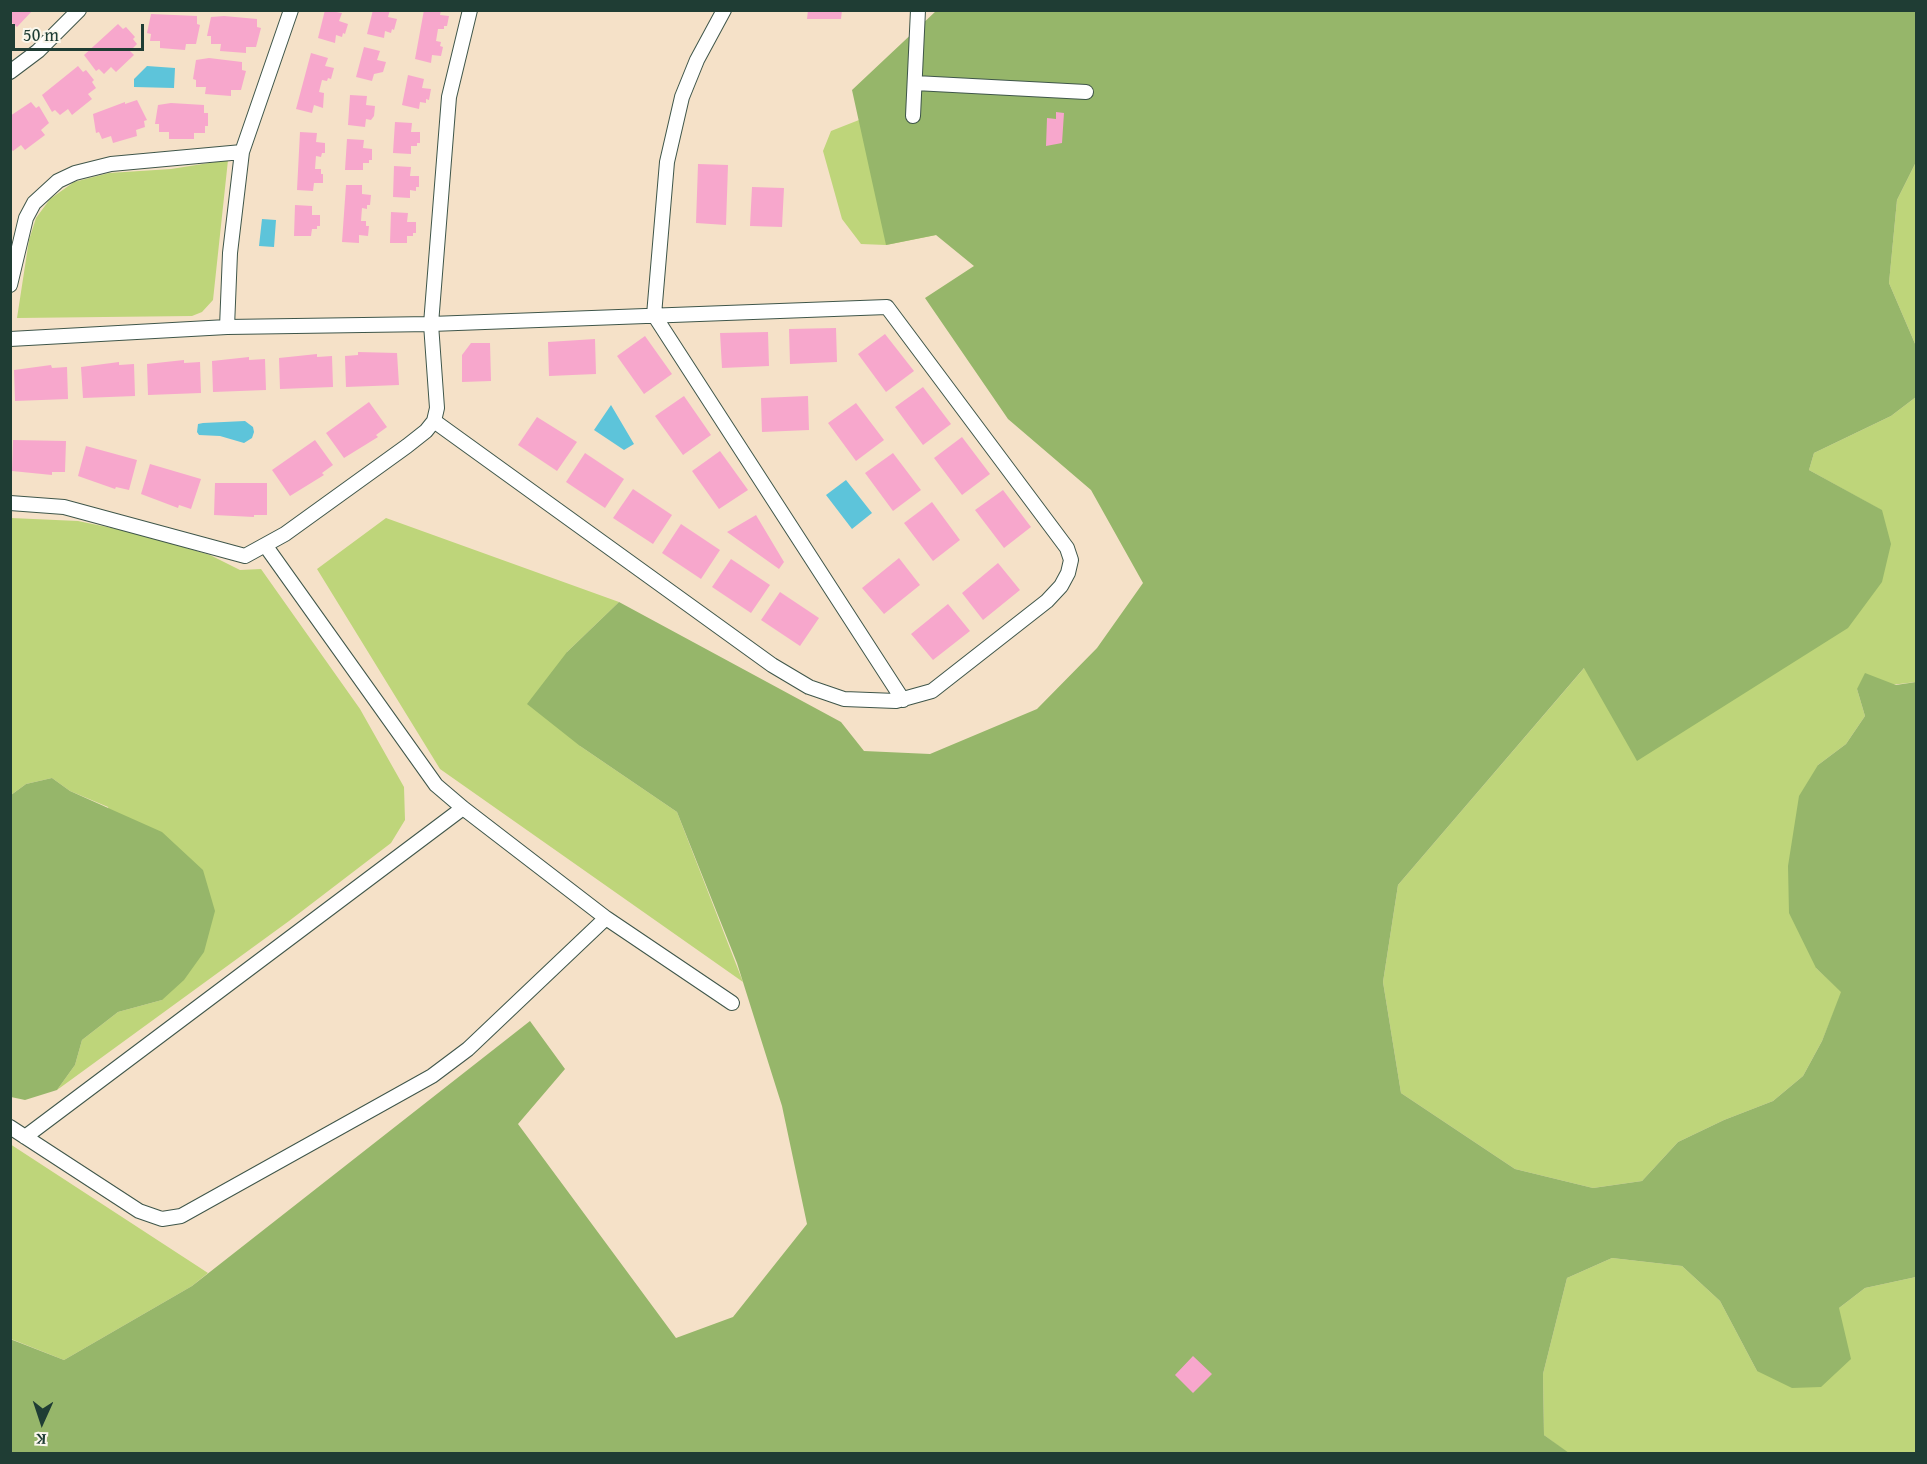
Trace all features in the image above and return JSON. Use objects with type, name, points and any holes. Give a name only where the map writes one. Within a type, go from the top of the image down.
[{"type":"street","points":[[10,72],[46,44],[79,10]]},
{"type":"street","points":[[227,327],[230,253],[242,152],[291,10]]},
{"type":"street","points":[[10,503],[72,508],[245,556],[285,534],[426,431],[434,421],[437,408],[431,324],[449,97],[470,10]]},
{"type":"street","points":[[724,10],[697,60],[682,97],[668,162],[654,315],[903,700]]},
{"type":"street","points":[[913,116],[918,10]]},
{"type":"street","points":[[915,83],[1086,92]]},
{"type":"street","points":[[10,285],[26,218],[34,203],[57,181],[75,173],[111,164],[242,152]]},
{"type":"street","points":[[10,339],[227,327],[431,324],[887,307],[1067,548],[1071,560],[1068,573],[1061,586],[1047,601],[932,691],[903,700],[873,702],[844,699],[808,687],[772,665],[434,421]]},
{"type":"street","points":[[265,545],[436,784],[463,808],[606,918],[732,1003]]},
{"type":"street","points":[[25,1137],[463,808]]},
{"type":"street","points":[[10,1127],[139,1212],[162,1219],[181,1216],[432,1076],[468,1049],[606,918]]},
{"type":"green space","points":[[936,11],[1916,11],[1916,162],[1897,200],[1889,283],[1916,346],[1916,397],[1891,416],[1814,453],[1809,470],[1882,510],[1891,544],[1882,582],[1848,628],[1637,761],[1584,668],[1398,885],[1383,982],[1401,1093],[1515,1169],[1593,1188],[1642,1181],[1678,1142],[1724,1120],[1773,1101],[1803,1076],[1822,1041],[1841,992],[1816,968],[1789,913],[1788,866],[1799,796],[1818,765],[1846,744],[1865,716],[1857,689],[1865,673],[1896,685],[1916,682],[1916,1277],[1865,1288],[1839,1308],[1851,1359],[1821,1387],[1792,1388],[1757,1371],[1720,1301],[1682,1266],[1612,1258],[1567,1278],[1543,1374],[1544,1435],[1569,1453],[11,1453],[10,1339],[64,1360],[192,1286],[530,1021],[565,1069],[518,1124],[676,1338],[733,1317],[807,1224],[782,1106],[737,963],[677,812],[580,746],[527,704],[567,652],[619,602],[841,722],[864,751],[930,754],[1037,709],[1097,648],[1143,583],[1091,490],[1008,419],[925,298],[974,266],[936,235],[886,245],[852,90]]},
{"type":"green space","points":[[859,120],[883,127],[936,235],[886,245],[861,244],[842,219],[823,151],[831,131]]},
{"type":"green space","points":[[228,160],[213,300],[202,312],[192,316],[17,318],[29,240],[36,218],[50,199],[74,182],[109,173],[171,169]]},
{"type":"green space","points":[[1916,162],[1916,346],[1889,283],[1897,200]]},
{"type":"green space","points":[[1916,397],[1916,682],[1857,689],[1865,716],[1846,744],[1818,765],[1816,968],[1842,992],[1822,1041],[1803,1076],[1773,1101],[1724,1120],[1678,1142],[1642,1181],[1593,1188],[1515,1169],[1401,1093],[1383,982],[1398,885],[1585,667],[1881,510],[1809,470],[1814,453],[1891,416]]},
{"type":"green space","points":[[11,518],[78,521],[136,533],[210,555],[240,570],[261,569],[360,709],[404,787],[405,820],[391,843],[289,921],[57,1090],[75,1065],[82,1040],[118,1012],[162,1000],[108,807],[70,791],[52,778],[26,784],[11,795]]},
{"type":"green space","points":[[386,518],[619,602],[567,652],[580,746],[677,812],[743,982],[440,769],[317,569]]},
{"type":"green space","points":[[52,778],[70,791],[162,832],[203,870],[215,911],[204,952],[184,980],[162,1000],[118,1012],[82,1040],[75,1065],[57,1090],[25,1100],[11,1097],[11,795],[26,784]]},
{"type":"green space","points":[[10,1144],[208,1273],[192,1286],[64,1360],[11,1339]]},
{"type":"green space","points":[[1612,1258],[1682,1266],[1720,1301],[1757,1371],[1865,1288],[1916,1277],[1916,1453],[1569,1454],[1544,1435],[1543,1374],[1567,1278]]},
{"type":"water","points":[[147,66],[175,68],[174,88],[134,87],[134,79]]},
{"type":"water","points":[[262,219],[276,220],[274,247],[259,246]]},
{"type":"water","points":[[611,405],[634,444],[624,450],[594,430]]},
{"type":"water","points":[[245,421],[253,427],[254,432],[252,438],[244,443],[220,436],[199,435],[197,432],[198,424]]},
{"type":"water","points":[[846,480],[872,513],[852,529],[826,495]]},
{"type":"building","points":[[10,10],[33,10],[17,27],[10,21]]},
{"type":"building","points":[[325,10],[342,13],[339,21],[348,24],[342,37],[336,35],[335,43],[318,38]]},
{"type":"building","points":[[373,10],[390,10],[388,17],[397,19],[394,30],[392,29],[391,33],[385,31],[384,38],[367,34]]},
{"type":"building","points":[[424,10],[441,10],[440,15],[449,16],[447,26],[444,26],[444,29],[438,29],[436,41],[441,42],[440,46],[443,47],[441,56],[432,55],[431,63],[415,59]]},
{"type":"building","points":[[808,10],[842,10],[841,19],[807,19]]},
{"type":"building","points":[[151,14],[197,16],[197,24],[200,25],[196,44],[186,44],[185,50],[160,48],[160,41],[150,41],[151,34],[147,33]]},
{"type":"building","points":[[211,17],[257,19],[257,27],[261,28],[256,47],[246,47],[246,53],[220,51],[221,44],[211,44],[211,36],[207,36]]},
{"type":"building","points":[[118,24],[123,29],[126,27],[135,37],[133,39],[137,44],[130,51],[134,55],[116,72],[111,67],[104,74],[99,69],[96,71],[84,55]]},
{"type":"building","points":[[364,47],[380,51],[377,60],[386,62],[383,72],[374,74],[372,81],[356,77]]},
{"type":"building","points":[[311,53],[328,58],[325,66],[334,68],[331,79],[322,80],[319,92],[324,93],[323,108],[314,105],[312,113],[296,109]]},
{"type":"building","points":[[209,58],[242,62],[242,70],[246,71],[241,90],[231,90],[231,96],[205,94],[206,87],[196,87],[196,80],[193,79],[196,60]]},
{"type":"building","points":[[78,66],[83,72],[86,70],[94,80],[92,82],[96,88],[88,94],[92,99],[72,115],[68,109],[60,115],[55,110],[52,112],[42,95]]},
{"type":"building","points":[[408,75],[424,79],[422,88],[431,89],[429,100],[426,99],[426,103],[420,102],[419,109],[402,105]]},
{"type":"building","points":[[350,95],[367,96],[366,105],[375,106],[374,116],[371,120],[366,119],[365,127],[348,125]]},
{"type":"building","points":[[137,100],[147,120],[144,121],[145,127],[136,130],[137,136],[113,143],[111,136],[102,139],[99,132],[96,133],[93,114]]},
{"type":"building","points":[[31,102],[36,108],[39,106],[49,123],[41,130],[45,135],[25,150],[21,145],[13,151],[10,148],[10,116]]},
{"type":"building","points":[[171,103],[204,105],[204,113],[208,113],[208,126],[205,126],[205,133],[194,133],[194,139],[169,139],[169,132],[159,132],[159,124],[155,124],[158,105]]},
{"type":"building","points":[[1056,112],[1064,113],[1062,143],[1046,146],[1047,118],[1056,119]]},
{"type":"building","points":[[395,122],[412,123],[411,132],[420,132],[420,143],[417,143],[417,146],[411,146],[411,154],[393,153]]},
{"type":"building","points":[[300,132],[317,133],[316,142],[325,143],[325,153],[322,153],[321,157],[316,156],[315,169],[321,169],[323,183],[314,183],[313,191],[297,190]]},
{"type":"building","points":[[347,139],[364,140],[363,148],[372,149],[372,160],[369,160],[369,163],[363,163],[363,170],[345,170]]},
{"type":"building","points":[[698,164],[728,165],[726,225],[696,223]]},
{"type":"building","points":[[394,166],[411,167],[410,176],[419,176],[419,187],[416,187],[416,191],[410,190],[410,198],[393,197]]},
{"type":"building","points":[[346,185],[362,185],[362,194],[371,195],[370,205],[367,205],[367,209],[362,208],[361,221],[366,221],[366,226],[369,226],[368,236],[359,235],[359,243],[342,242]]},
{"type":"building","points":[[752,187],[784,188],[782,227],[750,226]]},
{"type":"building","points":[[295,205],[312,206],[312,215],[320,215],[320,226],[312,229],[311,236],[294,236]]},
{"type":"building","points":[[391,212],[408,213],[407,222],[416,222],[416,233],[413,233],[413,236],[407,236],[407,243],[390,243]]},
{"type":"building","points":[[836,328],[837,362],[790,364],[789,329]]},
{"type":"building","points":[[768,332],[769,366],[722,368],[720,333]]},
{"type":"building","points":[[885,334],[914,371],[886,392],[858,354]]},
{"type":"building","points":[[645,336],[672,374],[644,394],[617,356]]},
{"type":"building","points":[[595,339],[596,374],[549,376],[548,342]]},
{"type":"building","points":[[471,343],[490,343],[491,381],[462,382],[462,355]]},
{"type":"building","points":[[358,352],[397,353],[399,385],[346,387],[345,356],[358,355]]},
{"type":"building","points":[[317,354],[317,357],[332,356],[333,387],[280,389],[279,358]]},
{"type":"building","points":[[249,357],[249,360],[265,359],[266,390],[213,392],[212,361]]},
{"type":"building","points":[[184,360],[184,363],[200,362],[201,393],[148,395],[147,364]]},
{"type":"building","points":[[119,362],[119,365],[134,364],[135,396],[83,398],[81,367]]},
{"type":"building","points":[[51,365],[52,368],[67,367],[68,399],[15,401],[14,370]]},
{"type":"building","points":[[923,387],[951,424],[923,445],[895,407]]},
{"type":"building","points":[[684,396],[711,435],[683,455],[655,416]]},
{"type":"building","points":[[808,396],[809,430],[762,432],[761,398]]},
{"type":"building","points":[[369,402],[387,427],[376,435],[378,437],[344,458],[326,433]]},
{"type":"building","points":[[856,403],[884,440],[856,461],[828,423]]},
{"type":"building","points":[[537,417],[577,442],[557,471],[518,445]]},
{"type":"building","points":[[962,437],[990,474],[962,495],[934,458]]},
{"type":"building","points":[[13,440],[66,441],[65,472],[52,472],[52,475],[12,471]]},
{"type":"building","points":[[315,440],[333,465],[322,473],[324,475],[290,496],[272,470]]},
{"type":"building","points":[[86,446],[137,460],[129,490],[116,487],[115,489],[78,476]]},
{"type":"building","points":[[720,451],[748,490],[719,509],[692,471]]},
{"type":"building","points":[[585,453],[624,479],[605,508],[566,482]]},
{"type":"building","points":[[893,453],[921,490],[893,511],[865,473]]},
{"type":"building","points":[[150,464],[201,479],[191,509],[179,505],[178,508],[141,494]]},
{"type":"building","points":[[215,483],[267,483],[267,515],[254,515],[254,517],[214,515]]},
{"type":"building","points":[[633,489],[672,515],[653,544],[613,518]]},
{"type":"building","points":[[1003,490],[1031,527],[1004,548],[975,510]]},
{"type":"building","points":[[932,502],[960,540],[933,561],[904,523]]},
{"type":"building","points":[[756,515],[784,562],[779,569],[727,532]]},
{"type":"building","points":[[681,524],[720,550],[701,579],[662,553]]},
{"type":"building","points":[[899,558],[920,585],[884,614],[862,588]]},
{"type":"building","points":[[731,559],[770,585],[751,613],[712,587]]},
{"type":"building","points":[[998,563],[1020,590],[983,620],[962,593]]},
{"type":"building","points":[[780,592],[819,618],[800,646],[761,620]]},
{"type":"building","points":[[948,604],[970,631],[933,660],[911,634]]},
{"type":"building","points":[[1193,1356],[1212,1374],[1193,1393],[1175,1375]]}]
